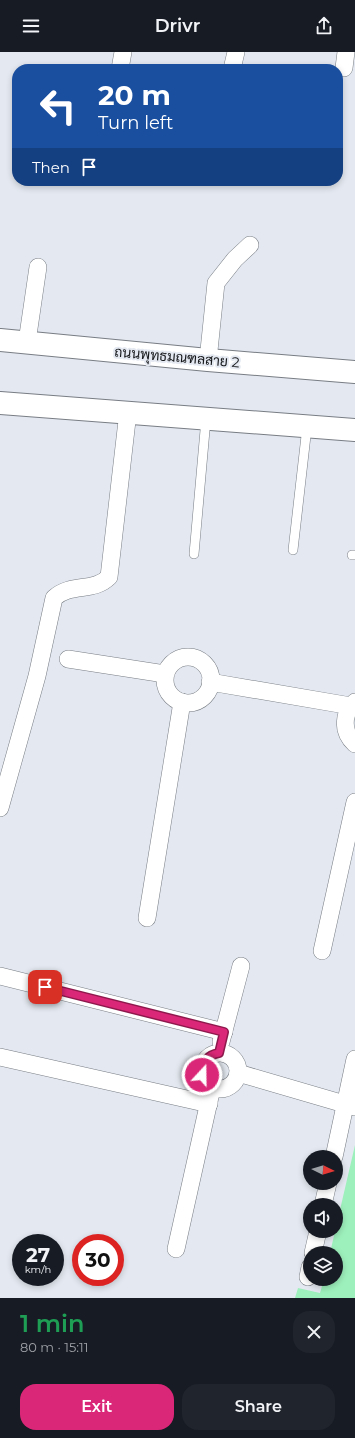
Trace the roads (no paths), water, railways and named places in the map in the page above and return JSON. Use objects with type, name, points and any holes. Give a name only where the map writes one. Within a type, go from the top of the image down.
[{"type":"main road","name":"ถนนพุทธมณฑลสาย 2","points":[[0,340],[208,360],[355,372]]},
{"type":"main road","points":[[0,403],[355,430]]},
{"type":"street","points":[[121,64],[123,52]]},
{"type":"street","points":[[233,64],[236,52]]},
{"type":"street","points":[[208,360],[216,283],[235,258],[250,245]]},
{"type":"street","points":[[27,342],[38,267]]},
{"type":"street","points":[[0,808],[37,676],[54,598],[62,591],[74,587],[97,586],[110,577],[128,412]]},
{"type":"street","points":[[183,657],[191,657],[200,660],[206,666],[210,674],[210,682],[204,696],[190,702],[182,702],[174,698],[168,692],[165,684],[165,674],[169,666],[175,661],[183,657]]},
{"type":"street","points":[[68,659],[165,674]]},
{"type":"street","points":[[210,682],[353,704],[346,714],[344,723],[346,732],[355,744]]},
{"type":"street","points":[[147,918],[182,702]]},
{"type":"street","points":[[322,951],[355,802]]},
{"type":"street","points":[[219,1053],[241,966]]},
{"type":"street","points":[[0,976],[224,1032]]},
{"type":"street","points":[[176,1249],[210,1096],[204,1080],[202,1069],[207,1058],[219,1053],[230,1056],[235,1061],[238,1073],[233,1083],[229,1087],[218,1089],[210,1096]]},
{"type":"street","points":[[0,1057],[210,1096]]},
{"type":"street","points":[[336,1150],[350,1106],[355,1059]]},
{"type":"street","points":[[238,1073],[350,1106]]},
{"type":"lane","points":[[194,554],[206,418]]},
{"type":"lane","points":[[293,550],[307,427]]}]
